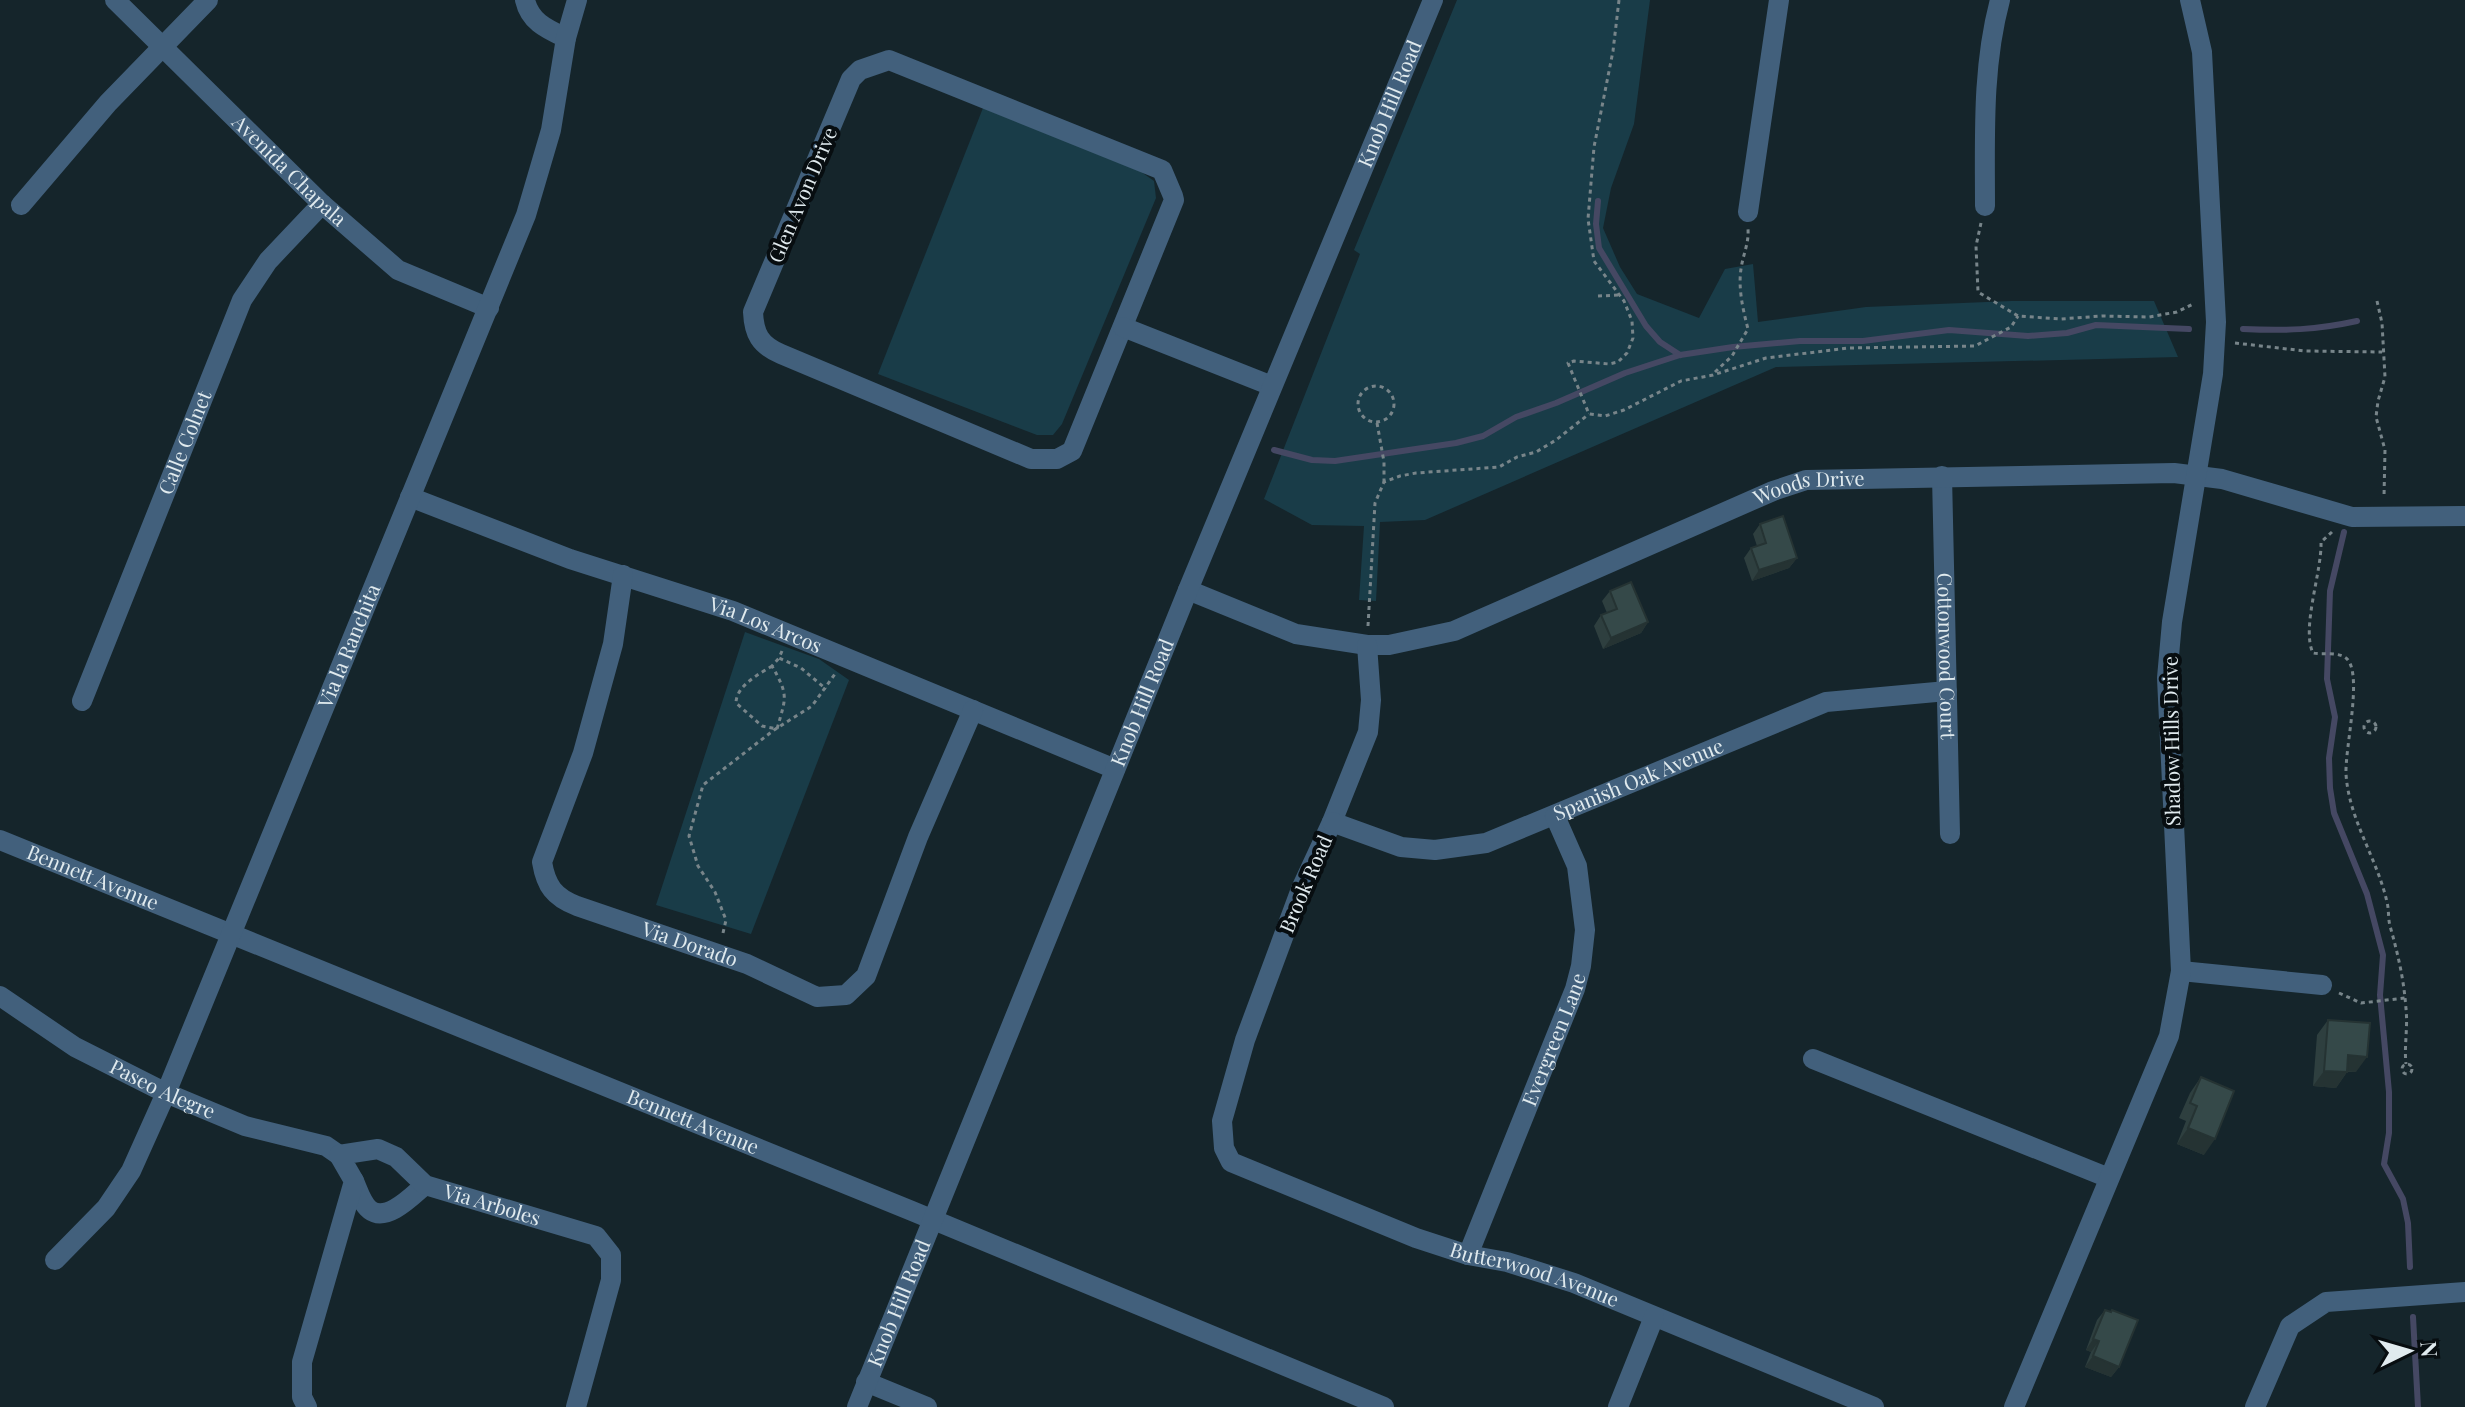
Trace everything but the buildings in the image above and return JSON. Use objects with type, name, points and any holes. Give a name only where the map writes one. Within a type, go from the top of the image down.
[{"type":"street","name":"Avenida Chapala","points":[[115,0],[322,204],[398,270],[489,308]]},
{"type":"street","points":[[21,205],[108,103],[208,0]]},
{"type":"street","points":[[525,0],[530,15],[541,26],[566,38]]},
{"type":"street","name":"Via la Ranchita","points":[[55,1260],[115,1196],[131,1171],[166,1093],[526,215],[551,130],[566,38],[577,0]]},
{"type":"street","name":"Knob Hill Road","points":[[857,1407],[1188,590],[1433,0]]},
{"type":"street","points":[[1748,212],[1779,0]]},
{"type":"street","points":[[1985,206],[1986,84],[1991,33],[2000,0]]},
{"type":"street","name":"Shadow Hills Drive","points":[[2014,1407],[2169,1036],[2181,971],[2167,678],[2172,622],[2213,374],[2214,342],[2202,52],[2190,0]]},
{"type":"street","name":"Glen Avon Drive","points":[[889,60],[1162,170],[1174,200],[1123,327],[1072,451],[1057,459],[1031,459],[765,348],[754,331],[753,312],[851,79],[860,70],[889,60]]},
{"type":"street","name":"Calle Colnet","points":[[82,701],[242,300],[268,261],[322,204]]},
{"type":"street","points":[[1123,327],[1272,386]]},
{"type":"street","name":"Woods Drive","points":[[1188,590],[1296,634],[1367,645],[1389,645],[1454,631],[1773,491],[1806,480],[2174,473],[2222,479],[2352,517],[2465,516]]},
{"type":"street","name":"Cottonwood Court","points":[[1942,476],[1950,834]]},
{"type":"street","name":"Via Los Arcos","points":[[410,497],[570,559],[733,611],[1115,769]]},
{"type":"street","name":"Via Dorado","points":[[623,575],[613,644],[583,753],[542,862],[545,878],[560,899],[747,964],[817,997],[846,995],[866,976],[918,837],[973,710]]},
{"type":"street","name":"Brook Road","points":[[1222,1121],[1245,1040],[1291,916],[1368,732],[1371,700],[1367,645]]},
{"type":"street","name":"Spanish Oak Avenue","points":[[1332,822],[1401,847],[1435,850],[1486,843],[1826,702],[1947,691]]},
{"type":"street","name":"Evergreen Lane","points":[[1468,1255],[1575,989],[1581,966],[1585,930],[1577,866],[1555,816]]},
{"type":"street","name":"Bennett Avenue","points":[[0,840],[932,1219],[1384,1407]]},
{"type":"street","points":[[2181,971],[2322,985]]},
{"type":"street","name":"Paseo Alegre","points":[[0,996],[75,1047],[166,1093],[245,1126],[326,1146],[339,1155]]},
{"type":"street","points":[[1813,1059],[2109,1178]]},
{"type":"street","name":"Butterwood Avenue","points":[[1222,1121],[1224,1148],[1231,1162],[1416,1238],[1574,1283],[1874,1407]]},
{"type":"street","name":"Via Arboles","points":[[339,1155],[378,1149],[396,1157],[425,1185],[596,1236],[611,1255],[611,1280],[576,1407]]},
{"type":"street","points":[[339,1155],[364,1204],[371,1211],[378,1213],[397,1207],[425,1185]]},
{"type":"street","points":[[307,1407],[302,1397],[302,1362],[354,1181]]},
{"type":"street","points":[[2255,1407],[2290,1326],[2326,1302],[2465,1292]]},
{"type":"street","points":[[1618,1407],[1654,1317]]},
{"type":"street","points":[[866,1382],[927,1407]]},
{"type":"path","points":[[1589,414],[1568,363],[1618,362],[1627,353],[1633,338],[1632,321],[1620,295],[1594,261],[1588,219],[1594,147],[1613,51],[1619,0]]},
{"type":"path","points":[[1985,206],[1976,246],[1978,292],[2018,316],[2061,319],[2149,317],[2177,312],[2195,303],[2214,302]]},
{"type":"path","points":[[1713,375],[1732,356],[1748,329],[1742,305],[1741,268],[1749,245],[1748,212]]},
{"type":"path","points":[[1598,296],[1620,295]]},
{"type":"path","points":[[2377,301],[2382,323],[2385,377],[2376,417],[2385,450],[2382,517]]},
{"type":"path","points":[[1384,482],[1416,473],[1499,467],[1517,457],[1536,452],[1589,414],[1605,416],[1624,410],[1681,381],[1713,375],[1766,358],[1849,348],[1875,350],[1975,346],[2011,327],[2018,316]]},
{"type":"path","points":[[2214,342],[2305,351],[2382,352]]},
{"type":"path","points":[[1372,386],[1384,388],[1394,402],[1388,418],[1377,422],[1361,415],[1358,403],[1362,392],[1372,386]]},
{"type":"path","points":[[1367,645],[1375,503],[1384,482],[1377,422]]},
{"type":"path","points":[[2335,512],[2333,531],[2321,542],[2322,555],[2309,624],[2310,649],[2313,653],[2343,656],[2349,660],[2352,672],[2352,727],[2346,758],[2347,784],[2354,814],[2387,900],[2389,923],[2398,946],[2405,998],[2406,1064]]},
{"type":"path","points":[[777,729],[762,726],[736,703],[736,696],[779,658],[790,634]]},
{"type":"path","points":[[718,954],[726,920],[715,892],[698,866],[689,836],[703,785],[812,706],[826,689],[844,657]]},
{"type":"path","points":[[779,658],[801,668],[826,689]]},
{"type":"path","points":[[772,666],[785,688],[786,697],[777,729]]},
{"type":"path","points":[[2352,727],[2363,728]]},
{"type":"path","points":[[2322,985],[2361,1003],[2405,998]]},
{"type":"shaded area","points":[[1457,0],[1650,0],[1634,124],[1611,188],[1603,228],[1620,267],[1637,294],[1699,318],[1725,269],[1753,264],[1758,322],[1866,307],[2011,301],[2154,301],[2178,357],[1776,367],[1425,520],[1380,522],[1376,601],[1359,600],[1364,526],[1312,525],[1264,499],[1360,254],[1354,250]]},
{"type":"shaded area","points":[[983,108],[1140,171],[1154,181],[1156,198],[1062,424],[1053,435],[1037,435],[878,374]]},
{"type":"shaded area","points":[[745,632],[819,659],[849,680],[751,934],[656,905]]},
{"type":"waterway","points":[[1598,201],[1596,224],[1599,248],[1646,326],[1660,342],[1680,355]]},
{"type":"waterway","points":[[2243,329],[2300,329],[2357,321]]},
{"type":"waterway","points":[[1274,450],[1312,460],[1335,461],[1456,443],[1483,436],[1516,417],[1625,373],[1680,355],[1733,347],[1800,341],[1863,341],[1949,330],[2028,336],[2067,333],[2096,325],[2189,329]]},
{"type":"waterway","points":[[2344,532],[2330,591],[2327,679],[2335,717],[2329,758],[2330,788],[2334,813],[2367,894],[2383,955],[2380,995],[2389,1092],[2389,1133],[2384,1164],[2403,1199],[2408,1223],[2410,1267]]},
{"type":"waterway","points":[[2413,1317],[2418,1407]]}]
